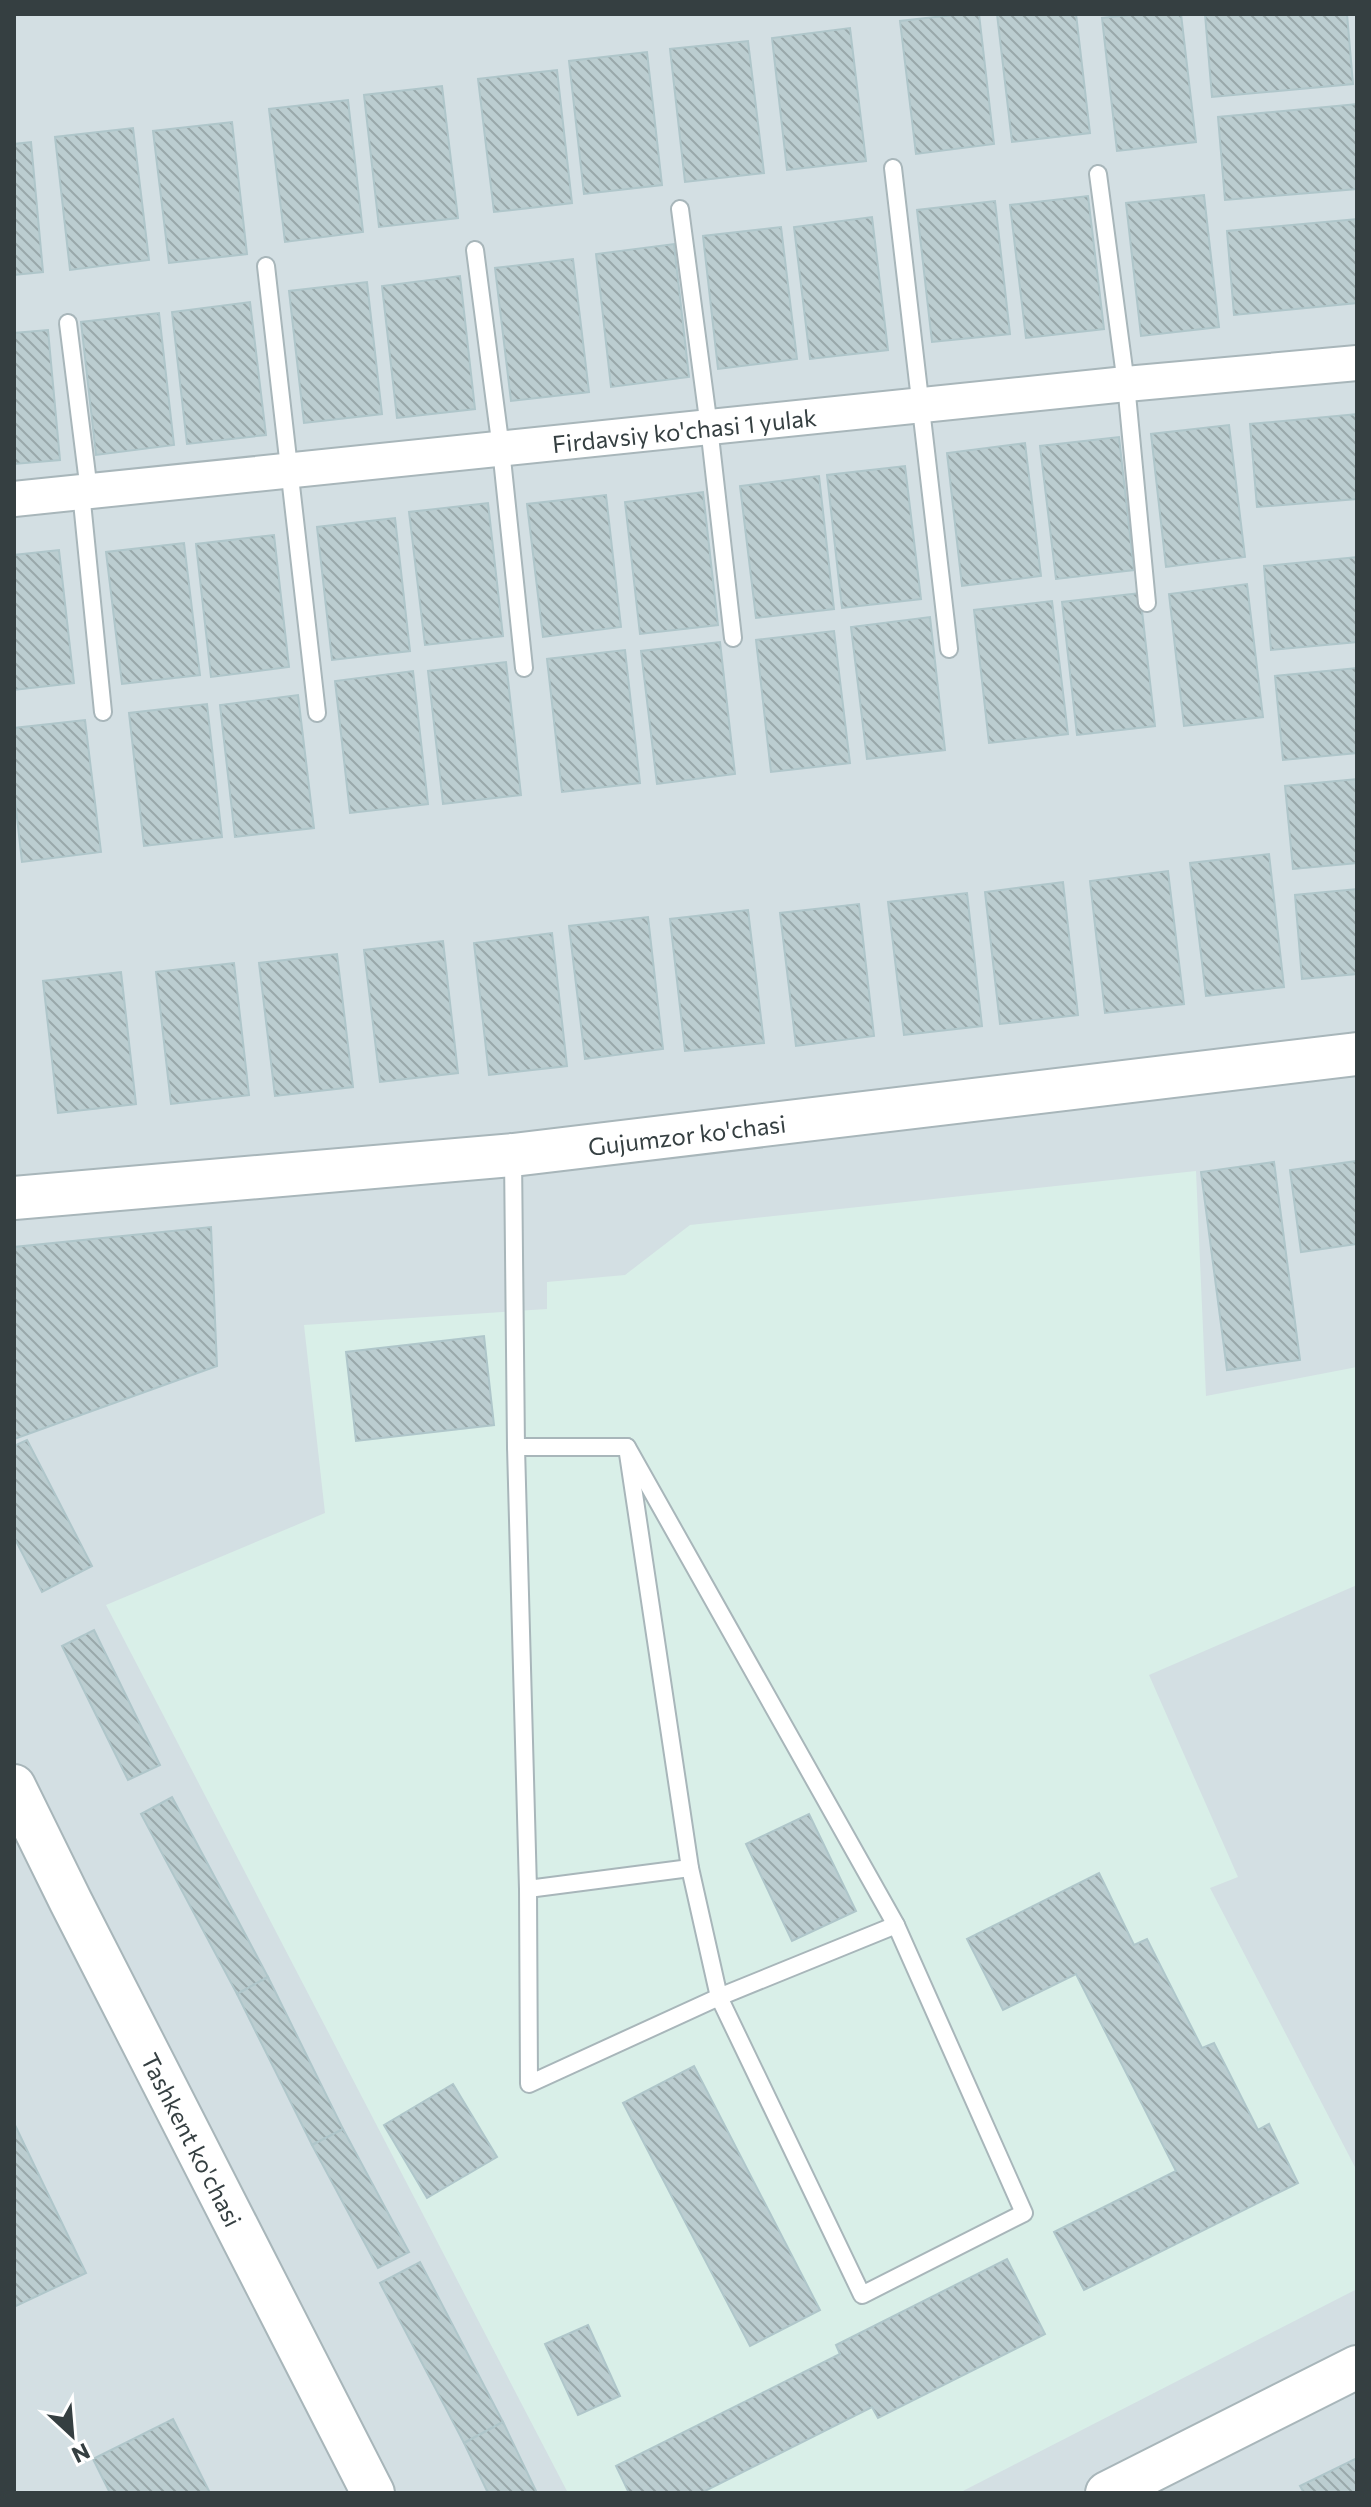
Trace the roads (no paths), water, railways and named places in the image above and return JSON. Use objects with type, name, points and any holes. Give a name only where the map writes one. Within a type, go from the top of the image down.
[{"type":"street","name":"Firdavsiy ko'chasi 1 yulak","points":[[14,499],[1357,363]]},
{"type":"street","name":"Gujumzor ko'chasi","points":[[14,1198],[513,1155],[1357,1054]]},
{"type":"street","name":"Tashkent ko'chasi","points":[[14,1786],[373,2493]]},
{"type":"street","points":[[1107,2493],[1357,2367]]},
{"type":"lane","points":[[893,168],[949,649]]},
{"type":"lane","points":[[1098,174],[1126,384],[1147,603]]},
{"type":"lane","points":[[680,209],[733,638]]},
{"type":"lane","points":[[475,250],[501,449],[524,668]]},
{"type":"lane","points":[[266,266],[317,713]]},
{"type":"lane","points":[[68,323],[103,712]]},
{"type":"lane","points":[[513,1155],[529,2084],[719,1997],[896,1925]]},
{"type":"lane","points":[[516,1447],[627,1447]]},
{"type":"lane","points":[[627,1447],[896,1925],[1024,2213],[862,2295],[719,1997],[690,1868],[627,1447]]},
{"type":"lane","points":[[528,1889],[690,1868]]}]
